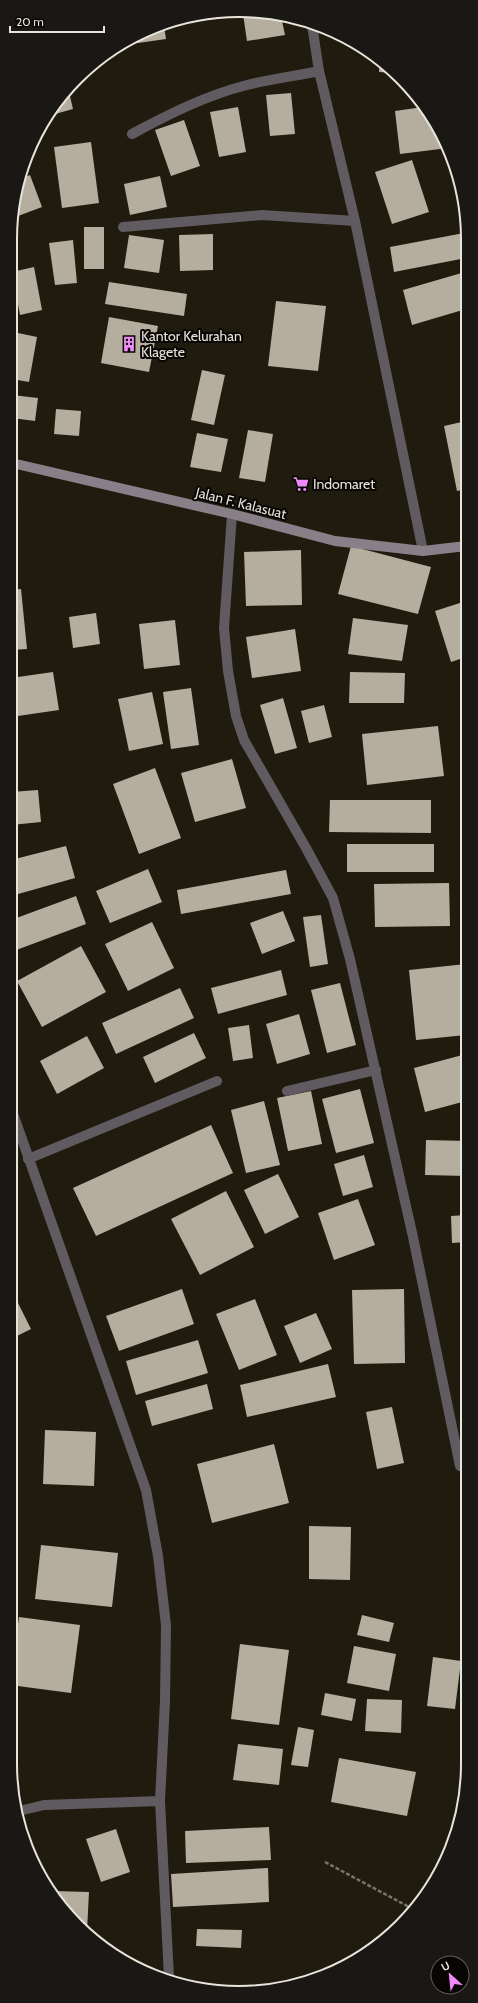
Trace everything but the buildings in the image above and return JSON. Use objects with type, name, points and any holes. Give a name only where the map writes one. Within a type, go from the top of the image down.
[{"type":"street","points":[[313,30],[320,71],[354,221],[423,551]]},
{"type":"street","points":[[132,134],[169,114],[208,98],[247,85],[320,71]]},
{"type":"street","points":[[123,227],[262,215],[354,221]]},
{"type":"street","name":"Jalan F. Kalasuat","points":[[17,464],[232,514],[335,541],[423,551],[461,547]]},
{"type":"street","points":[[232,514],[224,628],[236,716],[244,740],[333,898],[350,959],[376,1070],[413,1237],[460,1466]]},
{"type":"street","points":[[286,1091],[376,1070]]},
{"type":"street","points":[[28,1159],[217,1081]]},
{"type":"street","points":[[17,1141],[28,1159],[146,1490],[158,1556],[166,1625],[165,1701],[160,1801],[169,1974]]},
{"type":"street","points":[[22,1810],[44,1805],[160,1801]]},
{"type":"path","points":[[325,1862],[409,1907]]},
{"type":"place","name":"Kantor Kelurahan Klagete","points":[[129,344]]},
{"type":"place","name":"Indomaret","points":[[301,484]]}]
